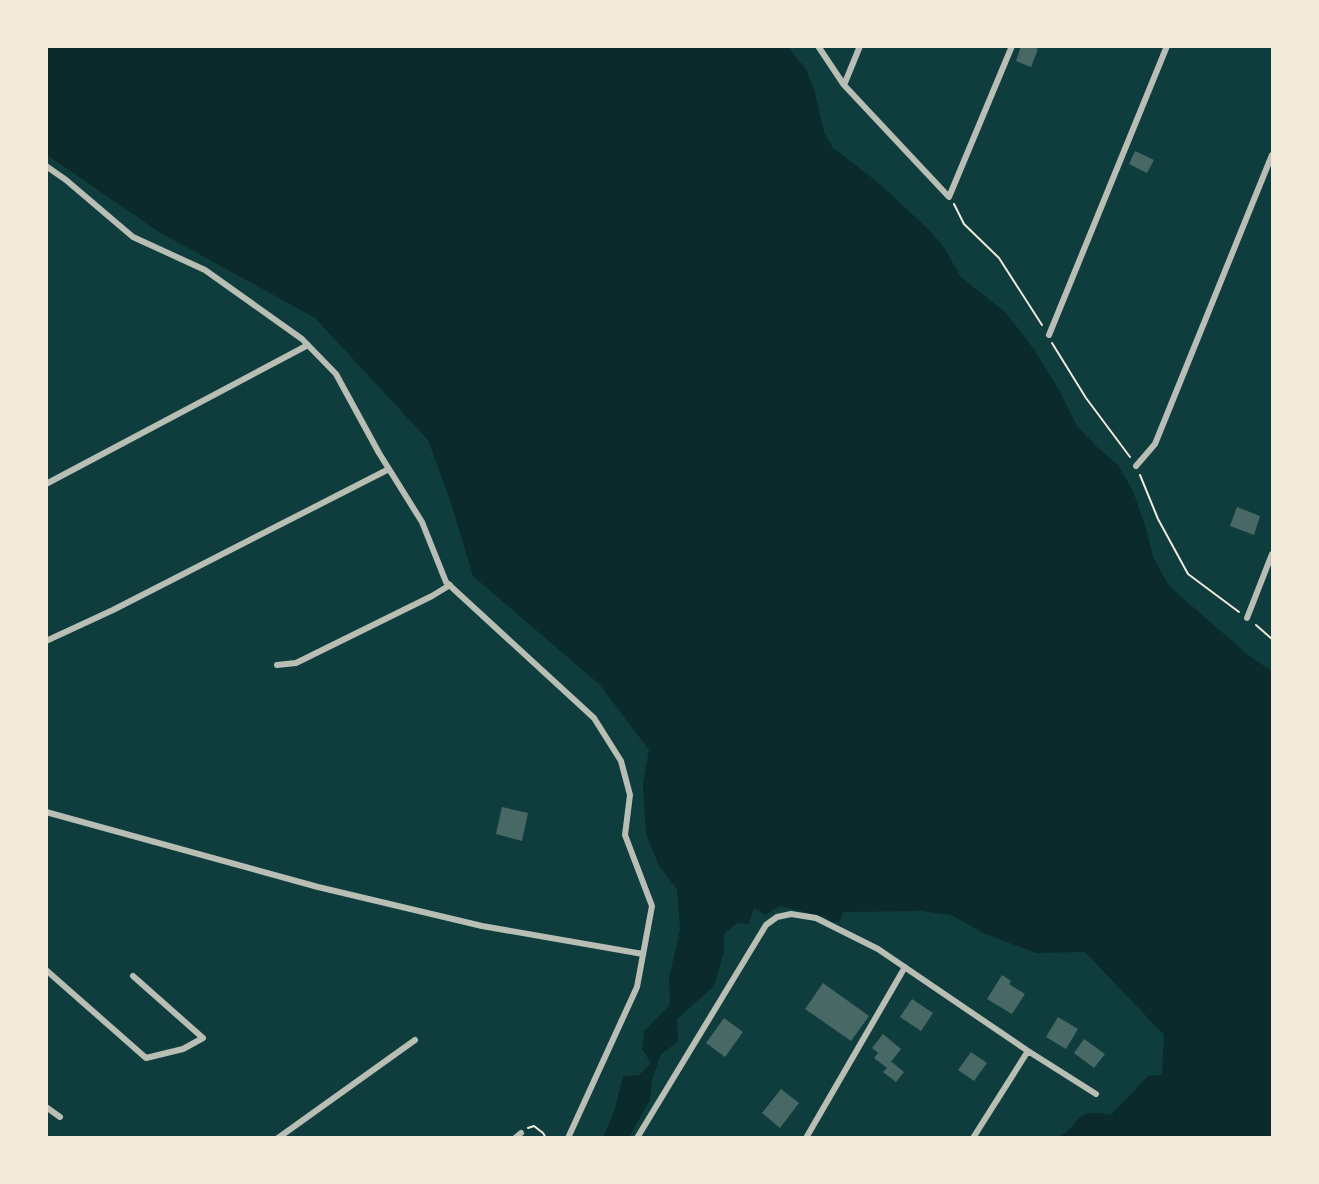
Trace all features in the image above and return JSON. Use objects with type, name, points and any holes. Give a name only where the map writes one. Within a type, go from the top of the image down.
[{"type":"street","points":[[818,46],[844,85],[950,196],[1012,46]]},
{"type":"street","points":[[844,85],[860,46]]},
{"type":"street","points":[[1049,335],[1167,46]]},
{"type":"street","points":[[1137,466],[1155,444],[1272,155]]},
{"type":"street","points":[[46,166],[133,237],[205,270],[308,345],[336,374],[388,469],[422,522],[446,582],[594,718],[621,761],[630,795],[625,835],[652,906],[637,987],[568,1137]]},
{"type":"street","points":[[46,484],[308,345]]},
{"type":"street","points":[[46,641],[113,610],[388,469]]},
{"type":"street","points":[[1247,618],[1272,554]]},
{"type":"street","points":[[277,665],[296,663],[450,585]]},
{"type":"street","points":[[46,812],[318,887],[460,921],[643,954]]},
{"type":"street","points":[[637,1137],[766,925],[777,917],[791,914],[816,918],[878,949],[1028,1051],[1096,1094]]},
{"type":"street","points":[[806,1137],[905,967]]},
{"type":"street","points":[[46,970],[146,1059],[183,1049],[203,1038],[132,976]]},
{"type":"street","points":[[278,1137],[415,1040]]},
{"type":"street","points":[[973,1137],[1028,1051]]},
{"type":"street","points":[[46,1107],[60,1117]]},
{"type":"street","points":[[515,1137],[521,1133]]},
{"type":"path","points":[[950,196],[964,224],[999,258],[1049,335],[1055,349],[1086,399],[1137,466],[1158,519],[1188,574],[1272,639]]},
{"type":"path","points":[[521,1133],[534,1126],[546,1137]]},
{"type":"water","points":[[47,47],[788,47],[805,68],[814,88],[824,132],[833,148],[880,184],[930,231],[943,246],[961,277],[1005,312],[1034,349],[1059,390],[1077,426],[1118,465],[1133,491],[1153,557],[1169,586],[1248,655],[1272,671],[1272,1137],[1058,1137],[1086,1114],[1111,1115],[1148,1076],[1162,1075],[1164,1035],[1085,952],[1036,953],[983,933],[951,915],[922,911],[843,912],[839,922],[832,922],[825,917],[780,906],[765,915],[754,908],[749,924],[737,923],[724,934],[724,952],[714,986],[677,1019],[678,1042],[661,1054],[652,1080],[650,1100],[629,1137],[603,1137],[614,1112],[623,1076],[639,1075],[651,1063],[642,1049],[644,1031],[670,1005],[669,979],[680,929],[677,889],[659,866],[646,834],[643,783],[649,750],[599,684],[473,576],[450,500],[428,440],[315,318],[159,232],[47,155]]},
{"type":"building","points":[[1021,46],[1038,49],[1031,67],[1016,61]]},
{"type":"building","points":[[1135,151],[1154,160],[1147,173],[1129,164]]},
{"type":"building","points":[[1237,507],[1260,516],[1254,535],[1230,526]]},
{"type":"building","points":[[502,807],[528,813],[522,841],[496,834]]},
{"type":"building","points":[[1002,975],[1011,981],[1009,984],[1025,994],[1012,1014],[987,999]]},
{"type":"building","points":[[823,983],[869,1016],[851,1041],[805,1009]]},
{"type":"building","points":[[912,999],[933,1013],[921,1031],[900,1017]]},
{"type":"building","points":[[1058,1017],[1078,1029],[1066,1049],[1046,1037]]},
{"type":"building","points":[[724,1018],[743,1032],[725,1057],[706,1043]]},
{"type":"building","points":[[883,1034],[901,1049],[890,1063],[892,1062],[904,1072],[896,1082],[883,1072],[887,1068],[874,1058],[878,1053],[886,1059],[872,1048]]},
{"type":"building","points":[[1084,1039],[1105,1054],[1094,1068],[1074,1053]]},
{"type":"building","points":[[971,1052],[987,1063],[974,1081],[958,1070]]},
{"type":"building","points":[[781,1089],[799,1103],[780,1128],[762,1113]]}]
